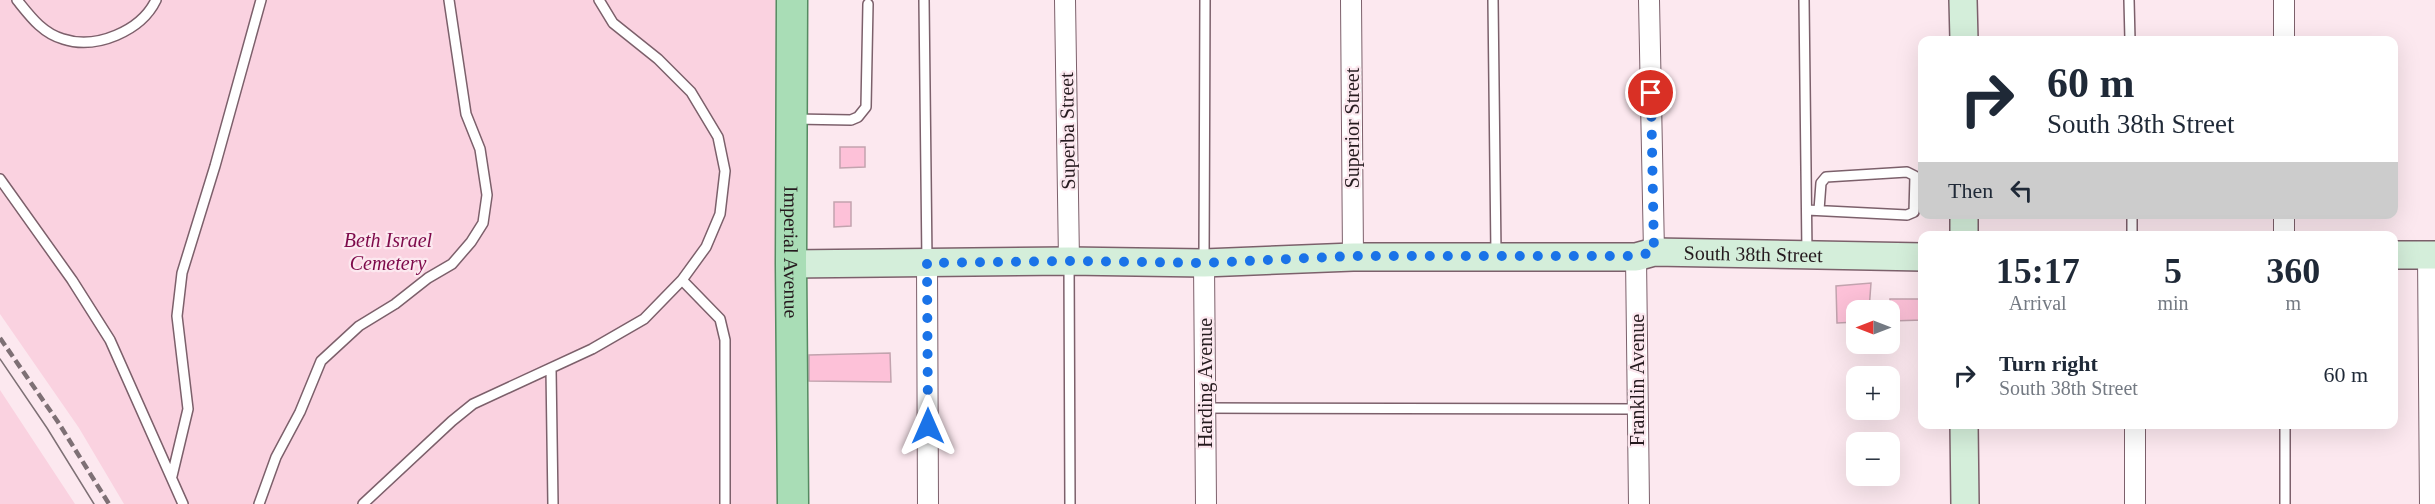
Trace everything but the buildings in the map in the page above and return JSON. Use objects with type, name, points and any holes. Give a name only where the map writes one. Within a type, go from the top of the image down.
[{"type":"main road","name":"Imperial Avenue","points":[[792,0],[793,504]]},
{"type":"street","name":"Superba Street","points":[[1065,0],[1069,261]]},
{"type":"street","name":"Superior Street","points":[[1351,0],[1353,256]]},
{"type":"street","name":"Franklin Avenue","points":[[1639,504],[1637,409],[1645,254],[1649,0]]},
{"type":"street","points":[[1963,0],[1964,36]]},
{"type":"street","points":[[2284,0],[2284,36]]},
{"type":"street","name":"South 38th Street","points":[[791,264],[1069,261],[1204,263],[1353,256],[1645,254],[1918,257]]},
{"type":"street","points":[[2398,255],[2432,255],[2430,504]]},
{"type":"street","points":[[927,263],[928,504]]},
{"type":"street","name":"Harding Avenue","points":[[1204,263],[1206,504]]},
{"type":"street","points":[[1964,429],[1965,504]]},
{"type":"street","points":[[2134,429],[2135,504]]},
{"type":"lane","points":[[17,0],[37,25],[63,40],[87,42],[112,37],[132,28],[151,11],[156,0]]},
{"type":"lane","points":[[172,476],[188,409],[177,316],[182,273],[261,0]]},
{"type":"lane","points":[[259,504],[276,457],[300,412],[321,361],[359,326],[452,264],[471,242],[483,223],[487,195],[486,183],[480,149],[466,114],[449,0]]},
{"type":"lane","points":[[363,504],[473,404],[592,349],[644,318],[682,280],[706,247],[720,213],[725,171],[718,137],[691,92],[658,58],[613,23],[599,0]]},
{"type":"lane","points":[[924,0],[927,263]]},
{"type":"lane","points":[[1204,263],[1205,0]]},
{"type":"lane","points":[[1493,0],[1496,256]]},
{"type":"lane","points":[[1804,0],[1807,255]]},
{"type":"lane","points":[[2129,0],[2130,36]]},
{"type":"lane","points":[[792,119],[851,120],[858,117],[866,107],[867,4]]},
{"type":"lane","points":[[1806,210],[1907,215],[1914,212],[1915,176],[1907,172],[1826,177],[1821,183],[1819,210]]},
{"type":"lane","points":[[0,179],[72,280],[110,340],[183,504]]},
{"type":"lane","points":[[1069,261],[1070,504]]},
{"type":"lane","points":[[682,280],[720,318],[725,340],[725,504]]},
{"type":"lane","points":[[551,369],[552,504]]},
{"type":"lane","points":[[1205,408],[1637,409]]},
{"type":"lane","points":[[2285,429],[2285,504]]},
{"type":"green space","name":"Beth Israel Cemetery","points":[[0,0],[776,0],[777,504],[124,504],[79,428],[0,314]]},
{"type":"green space","points":[[0,390],[75,504],[0,504]]},
{"type":"tram line","points":[[0,359],[47,428],[94,504]]},
{"type":"railway","points":[[0,338],[58,422],[109,504]]},
{"type":"route","points":[[928,426],[927,263],[1069,261],[1204,263],[1353,256],[1636,256],[1654,252],[1651,93]]}]
